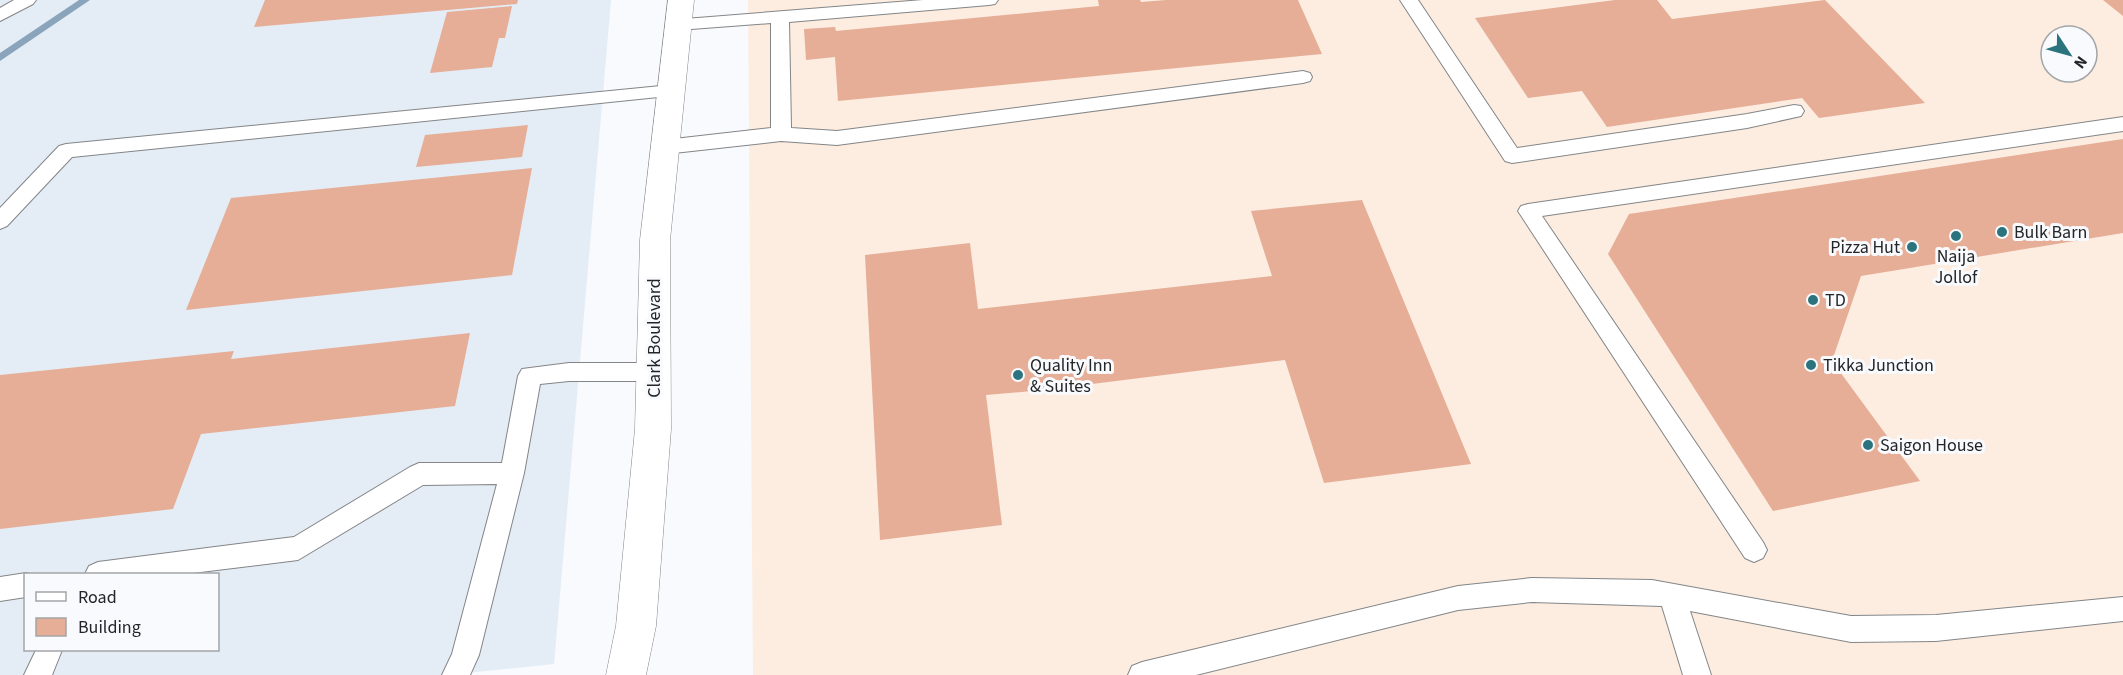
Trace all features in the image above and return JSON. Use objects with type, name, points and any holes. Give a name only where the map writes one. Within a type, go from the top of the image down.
[{"type":"street","name":"Clark Boulevard","points":[[626,675],[637,616],[653,429],[655,240],[680,12]]},
{"type":"lane","points":[[0,16],[27,0]]},
{"type":"lane","points":[[680,12],[780,17],[989,0]]},
{"type":"lane","points":[[1434,0],[1410,2],[1512,156],[1747,122],[1794,111]]},
{"type":"lane","points":[[780,17],[781,134]]},
{"type":"lane","points":[[665,147],[781,134],[837,138],[1304,77]]},
{"type":"lane","points":[[0,221],[66,151],[670,91]]},
{"type":"lane","points":[[1754,550],[1528,211],[2123,124]]},
{"type":"lane","points":[[456,675],[465,655],[512,473],[530,376],[569,372],[654,372]]},
{"type":"lane","points":[[106,573],[298,548],[419,474],[512,473]]},
{"type":"lane","points":[[0,589],[24,585]]},
{"type":"lane","points":[[1142,675],[1458,598],[1532,590],[1652,592],[1851,629],[1924,629],[2123,609]]},
{"type":"lane","points":[[1672,596],[1697,675]]},
{"type":"lane","points":[[38,675],[49,651]]},
{"type":"shaded area","points":[[0,0],[611,0],[554,664],[448,675],[0,675]]},
{"type":"shaded area","points":[[748,0],[2123,0],[2123,675],[753,675]]},
{"type":"building","points":[[265,0],[518,0],[517,4],[254,27]]},
{"type":"building","points":[[1098,0],[1140,0],[1141,2],[1298,0],[1322,54],[838,101],[835,57],[806,60],[804,29],[835,27],[836,31],[1099,6]]},
{"type":"building","points":[[1615,0],[1657,0],[1672,19],[1825,0],[1925,103],[1819,118],[1802,98],[1607,127],[1582,91],[1528,98],[1475,18]]},
{"type":"building","points":[[2103,0],[2123,0],[2123,16]]},
{"type":"building","points":[[512,6],[505,38],[499,38],[492,67],[430,73],[447,12]]},
{"type":"building","points":[[528,125],[522,157],[416,167],[425,135]]},
{"type":"building","points":[[2123,139],[2123,233],[1861,276],[1832,361],[1920,481],[1773,511],[1608,254],[1629,214]]},
{"type":"building","points":[[532,168],[512,275],[186,310],[231,198]]},
{"type":"building","name":"Quality Inn & Suites","points":[[1362,200],[1471,464],[1324,483],[1285,360],[986,395],[1002,525],[880,540],[865,255],[970,243],[978,309],[1272,276],[1251,211]]},
{"type":"building","points":[[470,333],[455,406],[201,434],[173,509],[0,529],[0,375],[234,351],[231,359]]},
{"type":"waterway","points":[[0,58],[85,0]]},
{"type":"place","name":"Bulk Barn","points":[[2002,232]]},
{"type":"place","name":"Naija Jollof","points":[[1956,236]]},
{"type":"place","name":"Pizza Hut","points":[[1912,247]]},
{"type":"place","name":"TD","points":[[1813,300]]},
{"type":"place","name":"Tikka Junction","points":[[1811,365]]},
{"type":"place","name":"Quality Inn & Suites","points":[[1018,375]]},
{"type":"place","name":"Saigon House","points":[[1868,445]]}]
